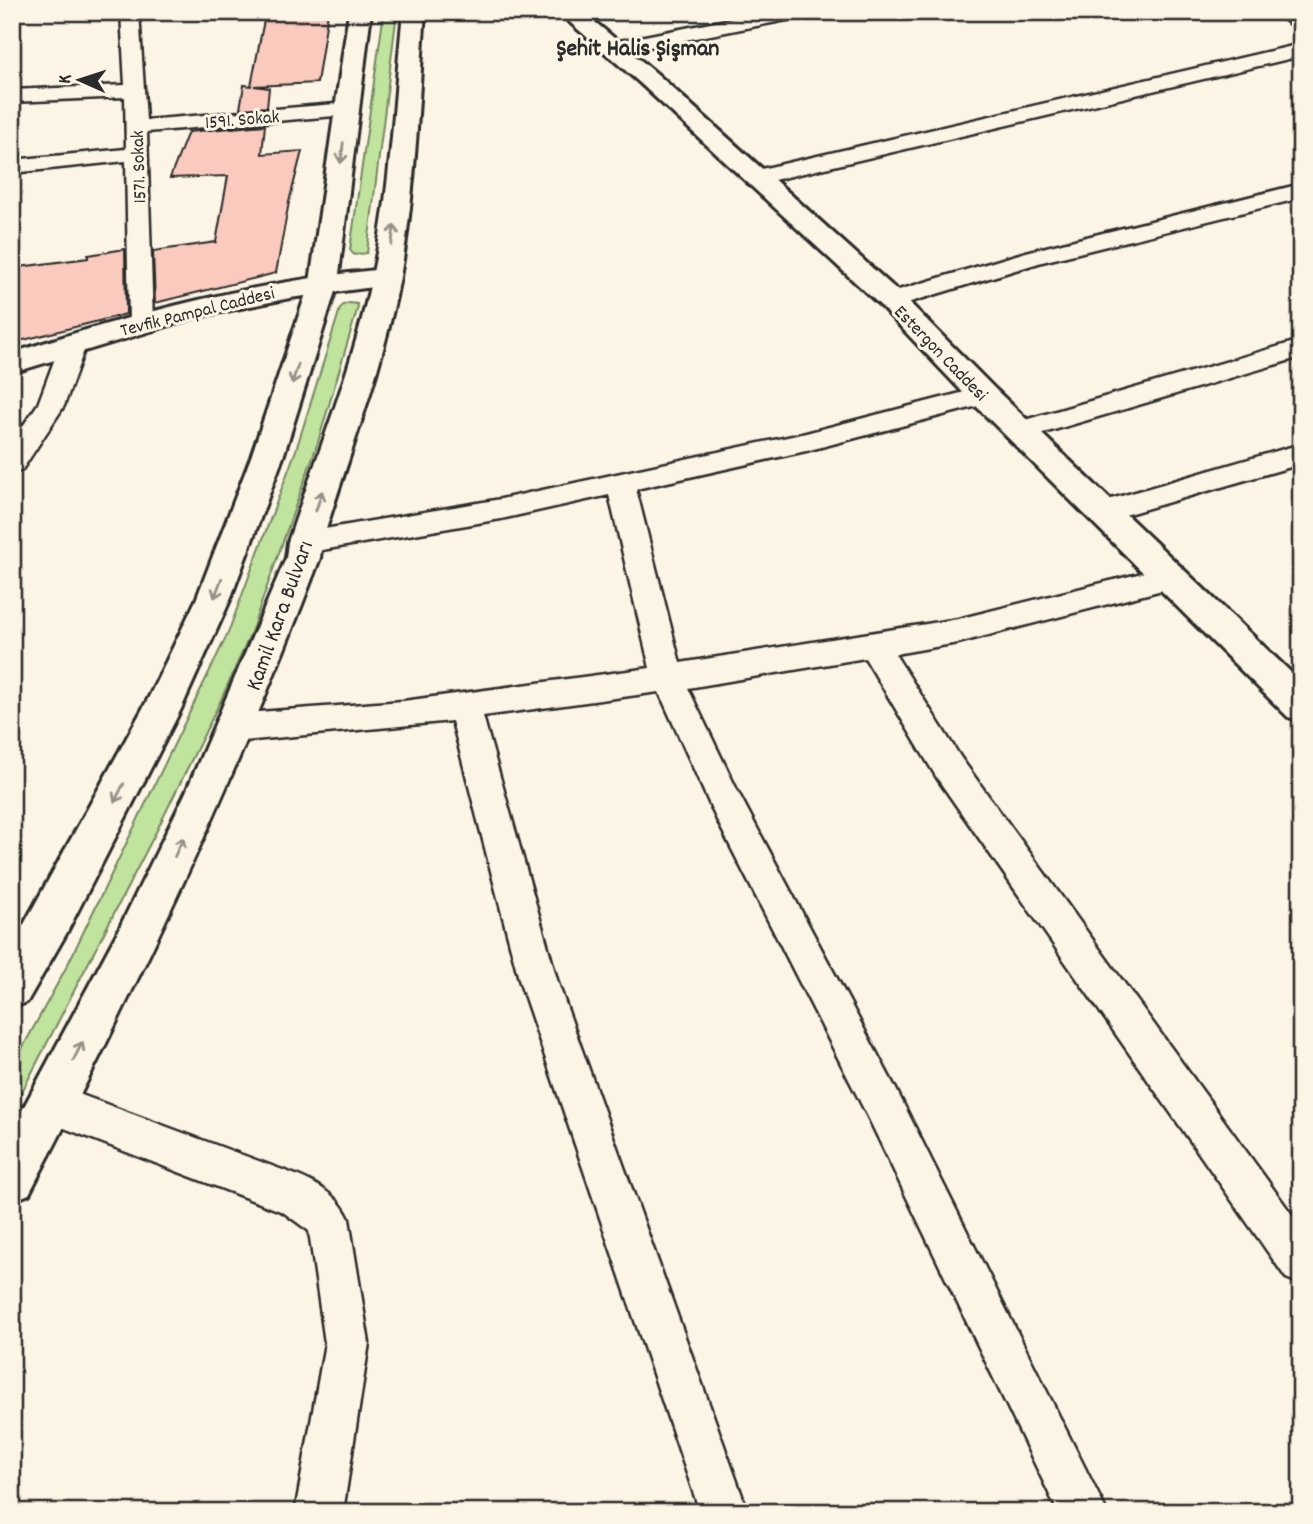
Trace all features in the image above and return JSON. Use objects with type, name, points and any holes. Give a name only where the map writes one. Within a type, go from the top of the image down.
[{"type":"main road","points":[[12,987],[58,908],[156,721],[214,600],[267,457],[324,282],[332,241],[360,12]]},
{"type":"main road","name":"Kamil Kara Bulvarı","points":[[12,1177],[52,1104],[161,887],[264,663],[303,558],[305,542],[366,353],[386,278],[394,228],[414,12]]},
{"type":"main road","name":"Estergon Caddesi","points":[[569,12],[614,48],[891,300],[984,396],[1301,706]]},
{"type":"main road","name":"Tevfik Pampal Caddesi","points":[[12,363],[74,342],[216,302],[324,282],[386,278]]},
{"type":"street","name":"1571. Sokak","points":[[130,12],[135,91],[141,323]]},
{"type":"street","points":[[614,48],[722,19],[797,12]]},
{"type":"street","points":[[1284,12],[1301,24]]},
{"type":"street","points":[[757,177],[1301,50]]},
{"type":"street","points":[[12,96],[135,91]]},
{"type":"street","name":"1591. Sokak","points":[[136,127],[347,109]]},
{"type":"street","points":[[12,167],[136,154]]},
{"type":"street","points":[[891,300],[1034,257],[1301,191]]},
{"type":"street","points":[[12,463],[51,406],[74,342]]},
{"type":"street","points":[[1020,431],[1301,348]]},
{"type":"street","points":[[305,542],[501,509],[806,442],[984,396]]},
{"type":"street","points":[[1104,511],[1301,454]]},
{"type":"street","points":[[620,483],[668,678],[727,805],[883,1105],[1083,1512]]},
{"type":"street","points":[[234,728],[403,714],[668,678],[873,645],[958,631],[1170,577]]},
{"type":"street","points":[[873,645],[949,768],[1301,1263]]},
{"type":"street","points":[[464,706],[539,983],[724,1512]]},
{"type":"street","points":[[52,1104],[296,1196],[328,1219],[347,1343],[319,1512]]},
{"type":"green space","points":[[384,12],[397,12],[367,253],[354,255],[350,250]]},
{"type":"green space","points":[[349,303],[357,304],[358,307],[318,442],[250,635],[156,832],[12,1111],[12,1067],[67,966],[228,633],[296,450],[340,309]]},
{"type":"building","points":[[279,12],[328,12],[317,83],[254,86],[269,88],[267,107],[240,109],[244,85],[251,86],[265,15],[279,15]]},
{"type":"building","points":[[265,125],[262,154],[302,151],[276,273],[155,303],[153,251],[216,242],[228,176],[170,178],[188,132]]},
{"type":"building","points":[[125,249],[126,314],[12,343],[12,268],[88,258],[88,255]]},
{"type":"district","name":"Şehit Halis Şişman","points":[[638,47]]}]
